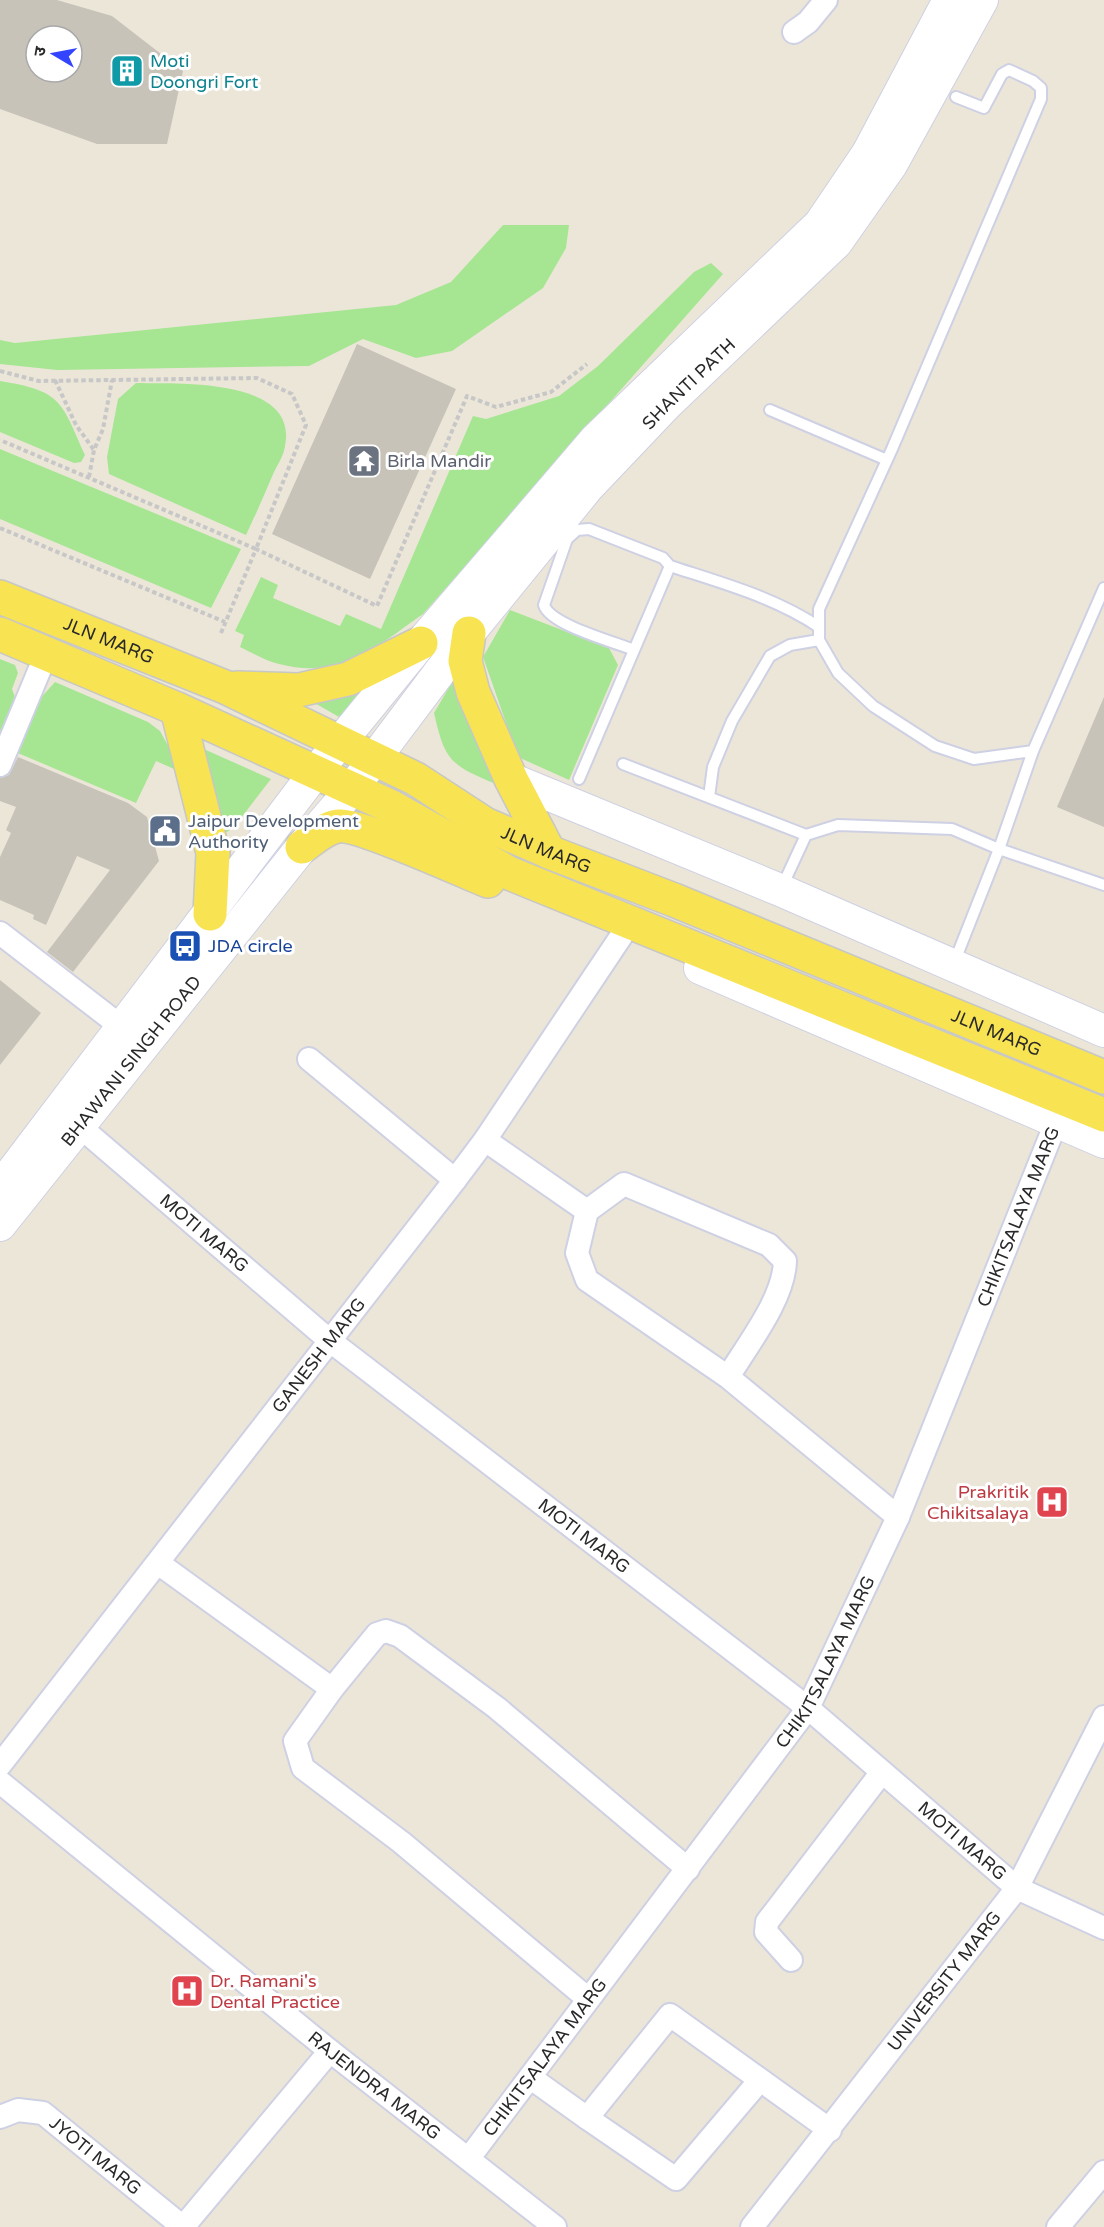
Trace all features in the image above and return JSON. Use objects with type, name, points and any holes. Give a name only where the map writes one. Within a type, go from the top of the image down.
[{"type":"main road","name":"BHAWANI SINGH ROAD","points":[[0,1188],[314,774],[421,643],[596,439],[820,224],[868,153],[949,0]]},
{"type":"main road","name":"SHANTI PATH","points":[[375,759],[469,633],[588,487],[666,405],[836,243],[891,165],[982,0]]},
{"type":"main road","name":"JLN MARG","points":[[0,597],[226,688],[416,779],[485,824],[549,852],[674,900],[1104,1077]]},
{"type":"main road","points":[[469,633],[465,661],[473,692],[511,779],[549,852]]},
{"type":"main road","name":"JLN MARG","points":[[0,634],[177,709],[314,774],[392,807],[509,873],[629,930],[1061,1110],[1104,1115]]},
{"type":"main road","points":[[226,688],[302,690],[348,679],[421,643]]},
{"type":"main road","points":[[177,709],[213,853],[210,914]]},
{"type":"main road","name":"BHAWANI SINGH ROAD","points":[[0,1225],[78,1125],[375,759]]},
{"type":"main road","points":[[511,779],[780,890],[1104,1031]]},
{"type":"main road","points":[[302,847],[327,830],[340,825],[363,831],[629,930]]},
{"type":"main road","points":[[1061,1110],[1104,1142]]},
{"type":"street","points":[[794,32],[808,22],[826,0]]},
{"type":"street","points":[[0,765],[47,652]]},
{"type":"street","name":"GANESH MARG","points":[[0,1765],[455,1180],[629,930]]},
{"type":"street","points":[[0,933],[123,1028]]},
{"type":"street","points":[[309,1059],[455,1180]]},
{"type":"street","name":"CHIKITSALAYA MARG","points":[[469,2158],[531,2078],[587,1998],[688,1869],[808,1707],[898,1517],[1061,1110]]},
{"type":"street","name":"MOTI MARG","points":[[78,1125],[329,1340],[808,1707],[1017,1888],[1104,1928]]},
{"type":"street","points":[[484,1140],[587,1211]]},
{"type":"street","points":[[728,1377],[773,1302],[784,1275],[785,1261],[769,1245],[624,1184],[587,1211],[577,1253],[587,1280],[728,1377],[898,1517]]},
{"type":"street","points":[[159,1563],[332,1689]]},
{"type":"street","points":[[587,1998],[401,1842],[303,1768],[295,1742],[332,1689],[377,1634],[386,1631],[400,1636],[497,1708],[688,1869]]},
{"type":"street","name":"UNIVERSITY MARG","points":[[752,2227],[1017,1888],[1104,1717]]},
{"type":"street","points":[[791,1960],[766,1932],[767,1922],[882,1772]]},
{"type":"street","name":"RAJENDRA MARG","points":[[0,1782],[330,2051],[555,2227]]},
{"type":"street","points":[[587,2118],[670,2015],[830,2130]]},
{"type":"street","points":[[183,2227],[330,2051]]},
{"type":"street","points":[[531,2078],[675,2179],[760,2080]]},
{"type":"street","name":"JYOTI MARG","points":[[0,2117],[18,2110],[43,2113],[183,2227]]},
{"type":"street","points":[[1058,2227],[1104,2172]]},
{"type":"lane","points":[[956,97],[984,108],[1002,74],[1009,70],[1033,81],[1041,88],[1041,99],[887,460],[819,609],[819,640],[838,673],[866,700],[935,746],[974,759],[1033,751]]},
{"type":"lane","points":[[770,410],[887,460]]},
{"type":"lane","points":[[634,650],[557,620],[546,611],[544,605],[567,539],[577,530],[589,530],[663,558],[670,566],[751,592],[794,610],[819,627]]},
{"type":"lane","points":[[579,779],[670,566]]},
{"type":"lane","points":[[953,965],[999,849],[1033,751],[1104,588]]},
{"type":"lane","points":[[709,797],[713,767],[732,721],[770,656],[790,645],[819,640]]},
{"type":"lane","points":[[623,765],[806,835],[838,825],[952,829],[999,849],[1104,885]]},
{"type":"lane","points":[[780,890],[806,835]]},
{"type":"path","points":[[0,440],[256,549],[377,606],[467,396],[496,406],[518,401],[551,392],[587,364]]},
{"type":"path","points":[[0,371],[39,381],[258,378],[292,394],[306,425],[220,633]]},
{"type":"path","points":[[55,380],[76,425],[94,450]]},
{"type":"path","points":[[89,477],[94,450],[103,429],[112,380]]},
{"type":"path","points":[[0,528],[225,622]]},
{"type":"green space","points":[[503,225],[569,225],[566,248],[543,288],[452,351],[416,358],[363,339],[309,366],[57,370],[0,364],[0,340],[15,343],[396,305],[451,282]]},
{"type":"green space","points":[[711,263],[723,274],[423,614],[373,649],[339,664],[321,668],[301,668],[279,664],[240,647],[244,635],[235,631],[261,577],[278,585],[273,598],[340,626],[346,614],[381,629],[473,416],[486,419],[559,396],[598,366],[694,272]]},
{"type":"green space","points":[[0,381],[36,389],[57,402],[64,410],[85,455],[81,462],[74,463],[0,432]]},
{"type":"green space","points":[[136,383],[205,385],[231,389],[255,396],[273,407],[284,424],[285,446],[246,535],[109,474],[107,457],[118,399]]},
{"type":"green space","points":[[0,449],[241,549],[211,608],[0,519]]},
{"type":"green space","points":[[510,610],[609,648],[618,665],[569,780],[518,757],[483,657]]},
{"type":"green space","points":[[0,659],[15,665],[18,673],[12,689],[15,697],[0,734]]},
{"type":"green space","points":[[458,672],[496,784],[459,766],[446,752],[442,742],[434,713]]},
{"type":"green space","points":[[390,675],[339,717],[306,698]]},
{"type":"green space","points":[[55,682],[148,722],[160,731],[183,773],[156,761],[136,803],[13,751],[37,702]]},
{"type":"green space","points":[[197,746],[271,779],[234,827],[224,834]]},
{"type":"building","name":"Moti Doongri Fort","points":[[0,0],[57,0],[112,16],[183,71],[167,144],[97,144],[0,109]]},
{"type":"building","name":"Birla Mandir","points":[[357,344],[456,389],[370,579],[272,534]]},
{"type":"building","points":[[1104,697],[1104,827],[1057,807]]},
{"type":"building","points":[[18,757],[128,803],[147,817],[159,861],[73,972],[47,952],[110,870],[77,856],[46,925],[33,919],[34,915],[0,900],[0,857],[11,833],[6,830],[16,807],[0,801],[0,778],[9,775]]},
{"type":"building","points":[[0,980],[41,1013],[0,1065]]},
{"type":"place","name":"Moti Doongri Fort","points":[[127,71]]},
{"type":"place","name":"Birla Mandir","points":[[364,461]]},
{"type":"place","name":"Jaipur Development Authority","points":[[165,831]]},
{"type":"place","name":"JDA circle","points":[[185,946]]},
{"type":"place","name":"Prakritik Chikitsalaya","points":[[1052,1502]]},
{"type":"place","name":"Dr. Ramani's Dental Practice","points":[[187,1991]]}]
